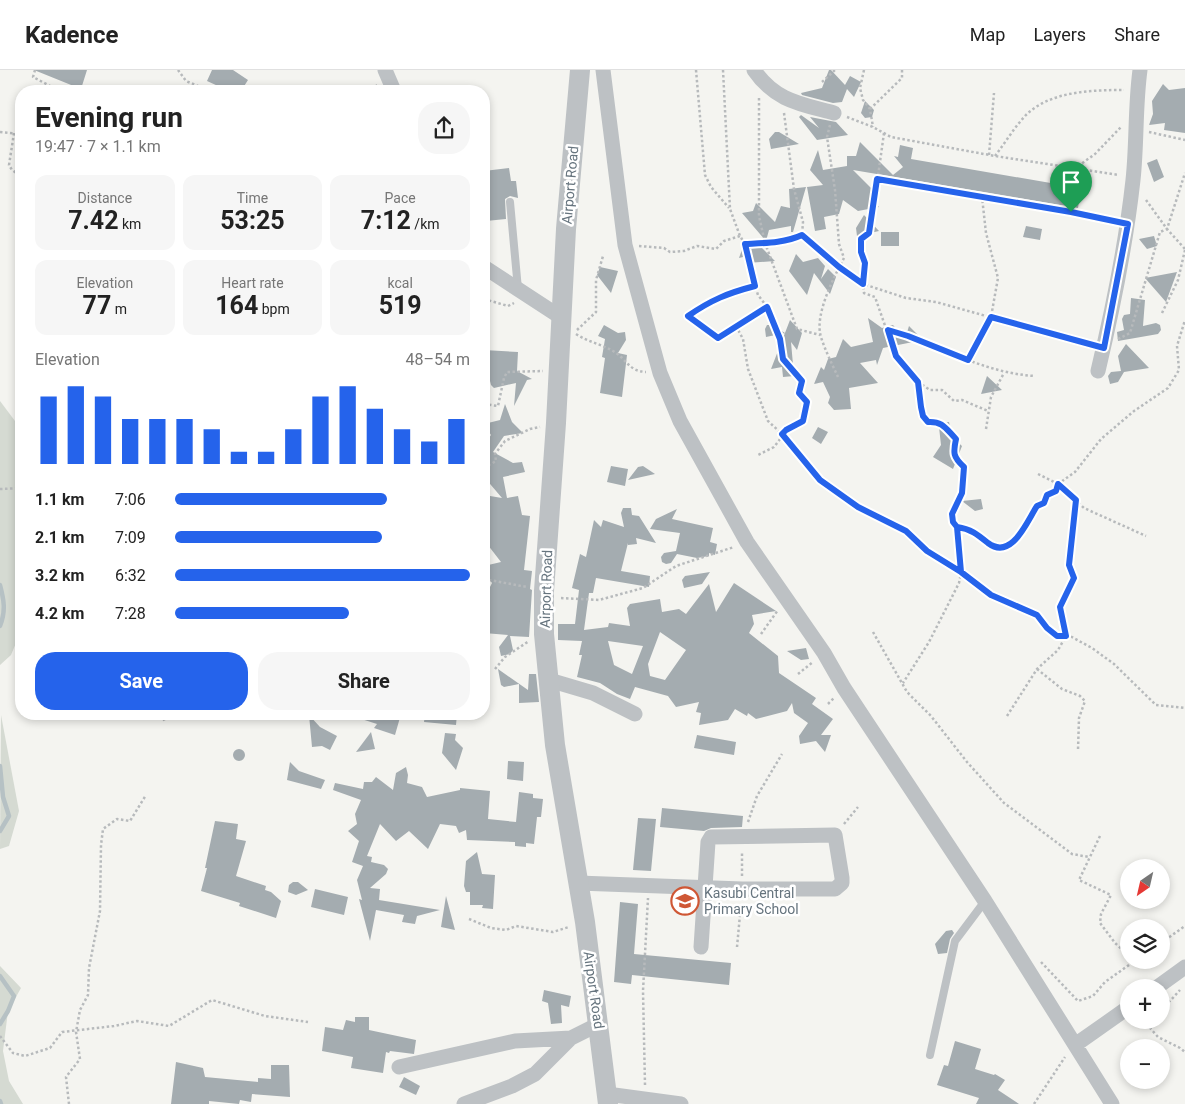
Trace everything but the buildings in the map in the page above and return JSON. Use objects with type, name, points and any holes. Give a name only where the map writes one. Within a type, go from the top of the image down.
[{"type":"street","points":[[385,70],[391,85]]},
{"type":"street","name":"Airport Road","points":[[580,70],[566,229],[556,423],[544,593],[544,634],[555,745],[585,922],[608,1099]]},
{"type":"street","points":[[603,70],[625,244],[660,373],[680,421],[747,542],[824,653],[844,688],[985,902],[1112,1104]]},
{"type":"street","points":[[1098,371],[1128,224],[1137,130],[1136,108],[1140,70]]},
{"type":"street","points":[[757,74],[782,98],[834,113]]},
{"type":"street","points":[[490,272],[562,318]]},
{"type":"street","points":[[549,680],[594,694],[635,714]]},
{"type":"street","points":[[578,882],[706,886],[835,889],[842,883],[835,834],[711,837],[708,842],[706,886],[701,947]]},
{"type":"street","points":[[1168,979],[1185,967]]},
{"type":"street","points":[[1075,1045],[1120,1013]]},
{"type":"street","points":[[464,1104],[512,1086],[535,1074],[572,1038],[599,1024]]},
{"type":"street","points":[[399,1067],[515,1042],[572,1038]]},
{"type":"street","points":[[608,1099],[645,1099],[681,1104]]},
{"type":"lane","points":[[510,202],[523,292]]},
{"type":"lane","points":[[930,1056],[955,941],[985,902]]},
{"type":"path","points":[[36,70],[34,76],[49,85]]},
{"type":"path","points":[[178,70],[186,81],[196,85]]},
{"type":"path","points":[[696,70],[705,175],[711,187],[730,209]]},
{"type":"path","points":[[723,70],[730,209],[745,244],[758,295],[767,307],[780,339],[783,359],[802,381],[799,393],[807,402],[803,421],[786,430],[774,447],[758,456]]},
{"type":"path","points":[[822,82],[835,70]]},
{"type":"path","points":[[864,70],[860,88],[863,100],[870,109],[873,127]]},
{"type":"path","points":[[870,109],[902,78],[902,70]]},
{"type":"path","points":[[757,74],[760,216],[765,243],[797,329],[820,335]]},
{"type":"path","points":[[994,156],[1026,115],[1050,98],[1102,90],[1138,91]]},
{"type":"path","points":[[989,155],[994,93]]},
{"type":"path","points":[[782,98],[794,189],[803,222],[802,235]]},
{"type":"path","points":[[1074,169],[1095,154],[1118,131],[1136,108]]},
{"type":"path","points":[[838,377],[820,335],[822,305],[844,258],[839,244],[835,190],[827,137],[834,113],[873,127],[891,137],[994,156],[1133,177],[1139,191],[1185,250],[1178,280],[1162,314]]},
{"type":"path","points":[[1137,130],[1185,140]]},
{"type":"path","points":[[0,132],[14,133],[9,165],[15,172]]},
{"type":"path","points":[[884,133],[869,233],[861,239],[861,252],[865,263],[864,292],[874,297],[888,330],[896,356],[918,382],[930,390],[942,390],[954,401],[962,400],[988,411]]},
{"type":"path","points":[[802,235],[839,267],[863,284],[906,298],[936,302],[991,317],[1104,343],[1122,339],[1130,333],[1160,232],[1167,229],[1185,172]]},
{"type":"path","points":[[877,179],[1128,224]]},
{"type":"path","points":[[968,360],[991,317],[998,278],[986,233],[982,197]]},
{"type":"path","points":[[745,244],[765,243],[802,235]]},
{"type":"path","points":[[625,244],[664,248],[670,252],[684,251],[698,246],[716,249],[724,241],[740,236]]},
{"type":"path","points":[[602,256],[596,280],[596,312],[574,333],[589,342],[614,351],[636,372],[660,373]]},
{"type":"path","points":[[755,286],[710,301],[688,316],[718,338],[767,307]]},
{"type":"path","points":[[490,301],[508,306],[523,292]]},
{"type":"path","points":[[957,527],[969,529],[994,547],[1002,548],[1009,545],[1027,526],[1037,506],[1044,503],[1047,495],[1056,491],[1058,484],[1075,472],[1101,438],[1134,411],[1168,388],[1179,370],[1177,346],[1185,320]]},
{"type":"path","points":[[736,326],[743,339],[748,369],[768,421],[782,434],[820,480],[858,507],[906,531],[927,551],[961,572],[991,595],[1037,615],[1047,628],[1057,636],[1070,636],[1092,648],[1114,664],[1156,705],[1185,708]]},
{"type":"path","points":[[888,330],[1004,373],[1035,376]]},
{"type":"path","points":[[490,405],[498,406],[507,372],[559,371]]},
{"type":"path","points":[[986,430],[991,397],[1004,373]]},
{"type":"path","points":[[903,683],[930,642],[959,583],[961,572],[957,527],[953,522],[952,514],[962,493],[964,467],[955,459],[953,454],[956,439],[943,425],[937,421],[928,422],[923,416],[918,382]]},
{"type":"path","points":[[490,464],[496,461],[495,454],[505,441],[530,429],[556,423]]},
{"type":"path","points":[[1038,474],[1058,484],[1084,508],[1146,536]]},
{"type":"path","points":[[0,489],[15,488]]},
{"type":"path","points":[[1007,716],[1037,669],[1058,650],[1066,636],[1060,607],[1074,578],[1069,565],[1076,500]]},
{"type":"path","points":[[490,580],[544,593],[599,600],[643,588],[676,566],[747,542]]},
{"type":"path","points":[[761,634],[786,598]]},
{"type":"path","points":[[873,632],[903,683],[906,692],[931,716],[967,762],[1004,803],[1072,854],[1089,857]]},
{"type":"path","points":[[495,669],[505,656],[544,634]]},
{"type":"path","points":[[798,674],[824,653]]},
{"type":"path","points":[[1037,669],[1062,689],[1080,696],[1085,701],[1079,718],[1078,750]]},
{"type":"path","points":[[742,836],[757,796],[782,754]]},
{"type":"path","points":[[69,1104],[66,1077],[80,1059],[76,1032],[80,1010],[88,995],[89,968],[100,911],[103,829],[117,819],[130,821],[146,795]]},
{"type":"path","points":[[835,834],[858,807]]},
{"type":"path","points":[[1100,836],[1079,880],[1111,895],[1101,914],[1100,923],[1120,948]]},
{"type":"path","points":[[645,1099],[643,991],[649,884]]},
{"type":"path","points":[[469,920],[491,928],[506,930],[516,926],[553,932],[585,922]]},
{"type":"path","points":[[1170,937],[1185,926]]},
{"type":"path","points":[[1038,958],[1078,1001],[1093,996],[1105,982],[1123,969]]},
{"type":"path","points":[[1170,1001],[1183,986]]},
{"type":"path","points":[[0,1036],[13,1053],[25,1056],[50,1048],[62,1032],[76,1032],[137,1021],[170,1026],[212,1000],[265,1016],[308,1022]]},
{"type":"path","points":[[1151,1029],[1158,1037],[1185,1052]]},
{"type":"path","points":[[1034,1104],[1060,1063],[1075,1045]]},
{"type":"shaded area","points":[[0,401],[15,421],[15,645],[11,655],[0,665]]},
{"type":"shaded area","points":[[1,715],[19,811],[9,846],[0,849]]},
{"type":"shaded area","points":[[0,966],[21,988],[8,1011],[3,1051],[9,1081],[23,1104],[0,1104]]},
{"type":"waterway","points":[[0,585],[4,606],[0,626]]},
{"type":"waterway","points":[[0,766],[3,797],[9,816],[0,831]]},
{"type":"waterway","points":[[0,976],[14,996],[0,1024]]},
{"type":"place","name":"Kasubi Central Primary School","points":[[685,901]]},
{"type":"route","points":[[1071,212],[877,179],[869,233],[861,239],[861,252],[865,263],[863,284],[839,267],[802,235],[765,243],[745,244],[755,286],[731,292],[710,301],[688,316],[718,338],[767,307],[780,339],[783,359],[802,381],[799,393],[807,402],[803,421],[782,434],[820,480],[858,507],[906,531],[927,551],[961,572],[957,527],[969,529],[994,547],[1002,548],[1009,545],[1027,526],[1037,506],[1044,503],[1047,495],[1056,491],[1058,484],[1076,500],[1069,565],[1074,578],[1070,590],[1060,607],[1066,636],[1057,636],[1047,628],[1037,615],[991,595],[961,572],[957,527],[953,522],[952,514],[959,503],[962,493],[964,467],[955,459],[953,454],[956,439],[943,425],[937,421],[928,422],[923,416],[918,382],[896,356],[888,330],[968,360],[991,317],[1104,348],[1128,224],[1071,212]]}]
